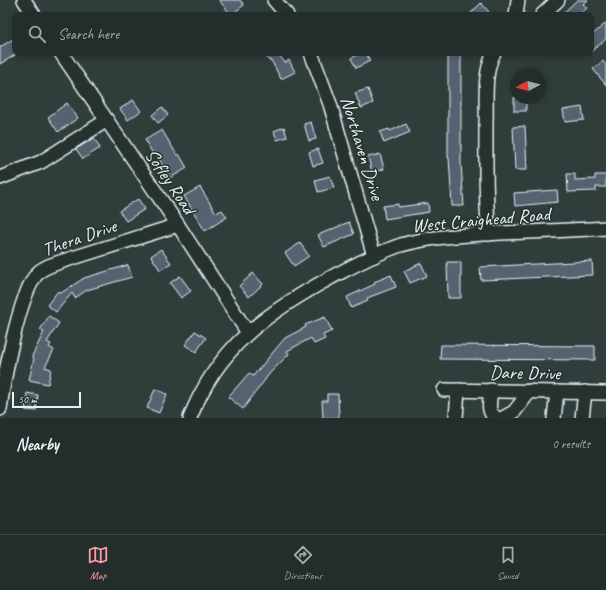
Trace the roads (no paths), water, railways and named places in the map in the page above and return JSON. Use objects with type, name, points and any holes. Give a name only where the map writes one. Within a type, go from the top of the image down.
[{"type":"street","points":[[24,0],[32,12]]},
{"type":"street","points":[[274,0],[284,12]]},
{"type":"street","points":[[516,12],[518,0]]},
{"type":"street","points":[[545,12],[558,0]]},
{"type":"street","name":"Sofley Road","points":[[63,56],[178,225],[248,333]]},
{"type":"street","name":"Northaven Drive","points":[[312,56],[330,104],[374,256]]},
{"type":"street","points":[[489,234],[486,184],[487,90],[489,65],[493,56]]},
{"type":"street","points":[[0,178],[41,162],[107,120]]},
{"type":"street","name":"Thera Drive","points":[[0,409],[15,333],[25,299],[36,274],[47,267],[60,262],[178,225]]},
{"type":"street","name":"West Craighead Road","points":[[190,418],[197,401],[217,367],[262,320],[308,291],[374,256],[401,245],[462,235],[606,228]]},
{"type":"street","name":"Dare Drive","points":[[444,390],[606,392]]},
{"type":"street","points":[[456,418],[458,390]]},
{"type":"street","points":[[491,390],[490,410],[491,414],[497,418]]},
{"type":"street","points":[[503,418],[514,412],[530,391]]},
{"type":"street","points":[[554,418],[557,392]]},
{"type":"street","points":[[582,418],[585,392]]}]
